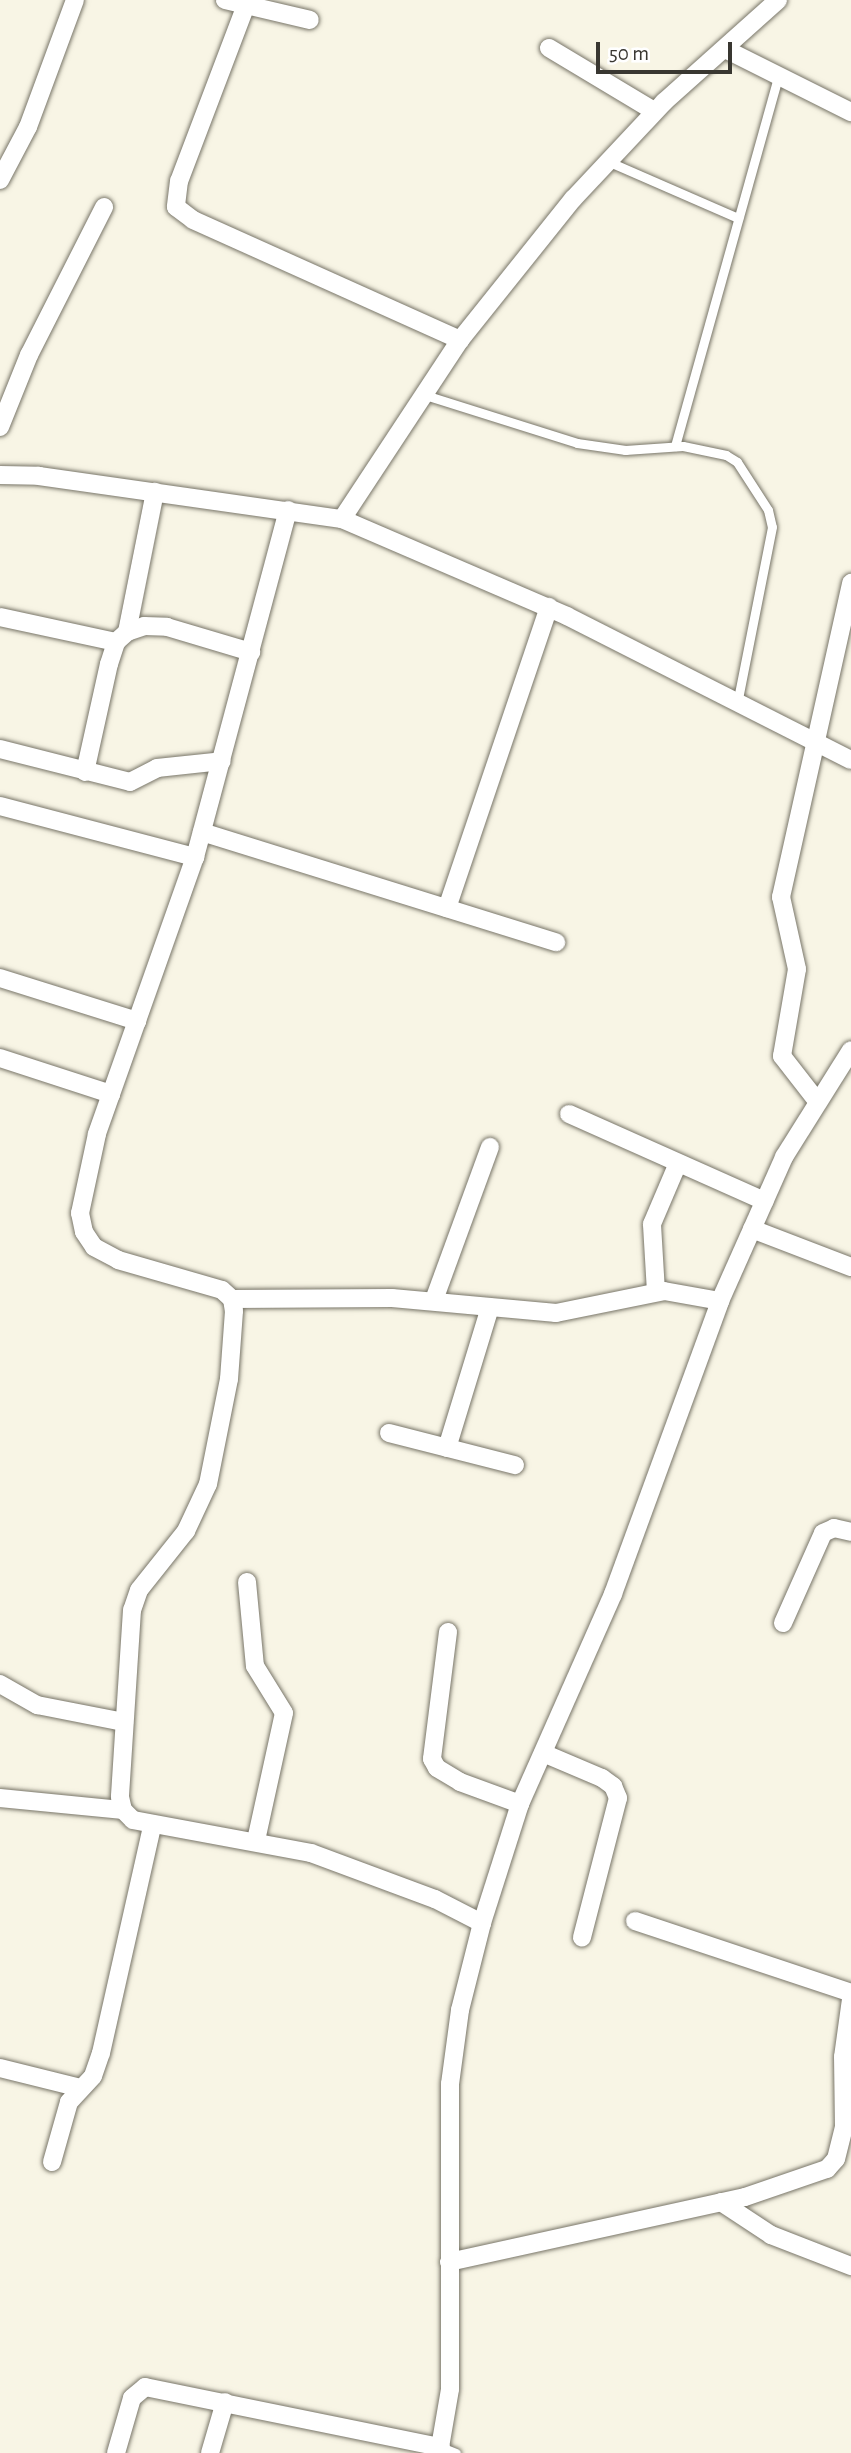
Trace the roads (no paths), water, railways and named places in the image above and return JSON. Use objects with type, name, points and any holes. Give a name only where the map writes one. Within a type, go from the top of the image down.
[{"type":"street","points":[[0,180],[32,118],[75,0]]},
{"type":"street","points":[[225,0],[310,20]]},
{"type":"street","points":[[342,519],[460,340],[606,160],[654,111],[778,0]]},
{"type":"street","points":[[246,5],[179,181],[176,207],[193,220],[460,340]]},
{"type":"street","points":[[549,48],[654,111]]},
{"type":"street","points":[[725,49],[778,78],[851,111]]},
{"type":"street","points":[[0,427],[29,355],[104,207]]},
{"type":"street","points":[[0,475],[155,492],[342,519],[549,607],[817,746],[851,760]]},
{"type":"street","points":[[85,772],[121,637],[155,492]]},
{"type":"street","points":[[288,510],[195,857],[111,1094],[83,1191],[80,1213],[84,1231],[94,1247],[118,1260],[206,1283],[232,1299],[435,1300],[556,1313],[656,1292],[720,1301]]},
{"type":"street","points":[[817,1101],[782,1056],[797,969],[781,897],[817,746],[851,583]]},
{"type":"street","points":[[447,908],[549,607]]},
{"type":"street","points":[[0,617],[121,637],[144,626],[167,627],[251,652]]},
{"type":"street","points":[[0,749],[130,782],[157,768],[222,761]]},
{"type":"street","points":[[0,806],[195,857]]},
{"type":"street","points":[[202,832],[556,943]]},
{"type":"street","points":[[0,978],[137,1021]]},
{"type":"street","points":[[116,2453],[137,2390],[156,2388],[445,2451],[450,2389],[450,2084],[460,2010],[482,1923],[520,1804],[613,1594],[720,1301],[784,1157],[851,1050]]},
{"type":"street","points":[[0,1058],[111,1094]]},
{"type":"street","points":[[569,1114],[764,1201]]},
{"type":"street","points":[[435,1300],[490,1147]]},
{"type":"street","points":[[656,1292],[652,1224],[678,1163]]},
{"type":"street","points":[[752,1229],[851,1267]]},
{"type":"street","points":[[232,1299],[229,1379],[208,1484],[186,1531],[139,1590],[132,1610],[120,1797],[123,1810],[133,1820],[152,1826],[256,1840],[361,1870],[482,1923]]},
{"type":"street","points":[[447,1448],[490,1307]]},
{"type":"street","points":[[389,1433],[515,1465]]},
{"type":"street","points":[[783,1623],[815,1543],[823,1532],[834,1528],[851,1532]]},
{"type":"street","points":[[247,1582],[255,1666],[284,1713],[256,1840]]},
{"type":"street","points":[[449,1632],[438,1683],[432,1759],[437,1769],[453,1778],[520,1804]]},
{"type":"street","points":[[0,1684],[37,1705],[124,1722]]},
{"type":"street","points":[[543,1753],[602,1778],[613,1786],[618,1798],[582,1937]]},
{"type":"street","points":[[0,1798],[123,1810]]},
{"type":"street","points":[[52,2162],[64,2114],[81,2088],[93,2076],[100,2053],[152,1826]]},
{"type":"street","points":[[635,1921],[851,1993]]},
{"type":"street","points":[[449,2262],[721,2202],[792,2184],[827,2169],[848,2127],[843,2057],[851,1999]]},
{"type":"street","points":[[0,2068],[81,2088]]},
{"type":"street","points":[[721,2202],[771,2235],[851,2266]]},
{"type":"street","points":[[210,2453],[225,2402]]},
{"type":"lane","points":[[675,446],[778,78]]},
{"type":"lane","points":[[606,160],[738,218]]},
{"type":"lane","points":[[425,395],[577,443],[625,450],[675,446],[726,455],[737,462],[768,510],[772,527],[737,704]]}]
